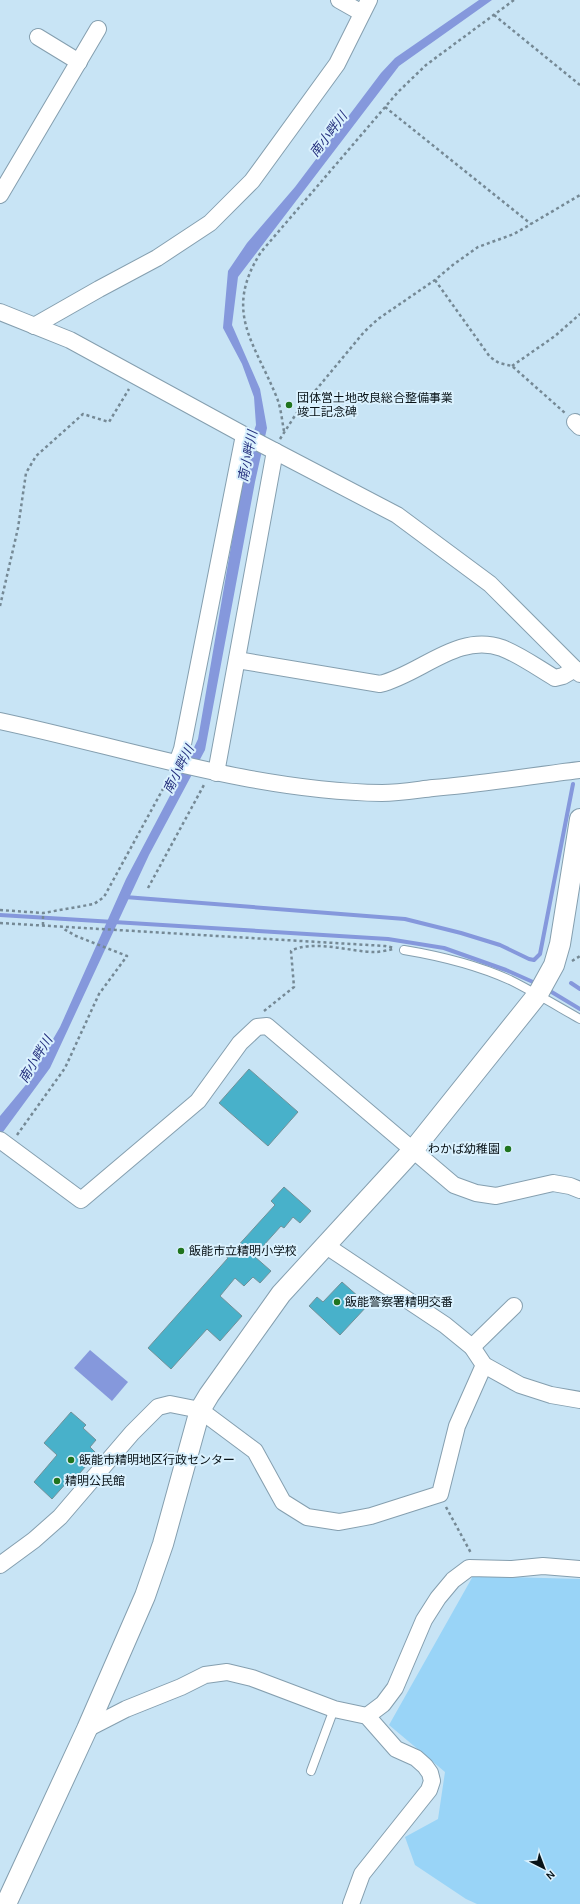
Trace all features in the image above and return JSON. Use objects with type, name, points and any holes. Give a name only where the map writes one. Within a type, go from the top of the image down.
[{"type":"street","points":[[34,326],[157,258],[210,223],[252,181],[337,64],[366,7],[339,0]]},
{"type":"street","points":[[0,195],[98,29]]},
{"type":"street","points":[[38,37],[79,62]]},
{"type":"street","points":[[0,312],[70,340],[272,450],[397,515],[490,584],[577,671],[556,678],[503,649],[488,644],[472,644],[459,648],[401,677],[380,684],[237,660]]},
{"type":"street","points":[[179,764],[246,436]]},
{"type":"street","points":[[211,772],[237,660],[272,450]]},
{"type":"street","points":[[0,721],[211,772],[308,787],[383,793],[455,786],[580,770]]},
{"type":"street","points":[[6,1904],[87,1730],[145,1596],[163,1544],[200,1410],[268,1310],[325,1245],[414,1149],[538,994],[554,965],[560,944],[578,847],[580,819]]},
{"type":"street","points":[[4,1143],[81,1200],[198,1101],[240,1043],[257,1027],[267,1026],[414,1149],[454,1185],[476,1193],[496,1196],[553,1183],[570,1186],[580,1190]]},
{"type":"street","points":[[325,1245],[444,1326],[472,1347],[484,1365],[520,1385],[551,1395],[580,1400]]},
{"type":"street","points":[[472,1347],[514,1306]]},
{"type":"street","points":[[0,1565],[34,1540],[60,1517],[132,1433],[158,1407],[170,1404],[200,1410],[255,1451],[283,1502],[307,1518],[339,1522],[371,1516],[440,1494],[457,1426],[484,1365]]},
{"type":"street","points":[[367,1716],[383,1704],[395,1688],[424,1620],[438,1598],[453,1580],[468,1568],[512,1569],[543,1566],[580,1569]]},
{"type":"street","points":[[87,1730],[126,1709],[205,1675],[228,1672],[252,1678],[334,1709],[367,1716],[396,1749],[416,1758],[425,1766],[430,1772],[432,1781],[428,1790],[362,1874],[351,1904]]},
{"type":"lane","points":[[404,950],[435,955],[463,963],[509,980],[538,994],[580,1019]]},
{"type":"lane","points":[[311,1771],[334,1709]]},
{"type":"path","points":[[284,431],[278,400],[244,326],[242,296],[250,269],[260,252],[398,92],[426,65],[514,0]]},
{"type":"path","points":[[494,15],[580,84]]},
{"type":"path","points":[[385,107],[531,224]]},
{"type":"path","points":[[272,450],[296,414],[364,332],[378,319],[435,280],[478,247],[514,234],[580,195]]},
{"type":"path","points":[[435,280],[490,357],[499,363],[512,366],[578,424]]},
{"type":"path","points":[[512,366],[555,336],[580,314]]},
{"type":"path","points":[[0,606],[18,528],[26,473],[36,456],[83,414],[109,422],[136,376]]},
{"type":"path","points":[[0,910],[43,914],[94,904],[104,896],[179,764]]},
{"type":"path","points":[[148,888],[211,772]]},
{"type":"path","points":[[43,914],[43,924]]},
{"type":"path","points":[[0,923],[43,924],[60,927],[385,946],[404,950]]},
{"type":"path","points":[[4,1143],[66,1068],[99,994],[127,956],[76,936],[60,927]]},
{"type":"path","points":[[267,1026],[263,1012],[294,987],[291,951],[298,947],[322,947],[376,952],[396,949]]},
{"type":"path","points":[[440,1494],[471,1553],[468,1568]]},
{"type":"shaded area","points":[[473,1576],[580,1579],[580,1904],[477,1904],[466,1899],[415,1865],[405,1837],[438,1819],[445,1772],[389,1725]]},
{"type":"water","name":"南小畔川","points":[[479,0],[492,0],[399,66],[238,277],[232,325],[260,389],[267,428],[255,482],[205,750],[149,855],[50,1068],[0,1136],[0,1116],[29,1081],[60,1027],[126,879],[184,769],[198,739],[248,447],[256,425],[254,397],[242,364],[223,328],[228,271],[247,243],[295,187],[381,73],[395,58]]},
{"type":"water","points":[[90,1350],[128,1382],[112,1401],[74,1368]]},
{"type":"building","points":[[249,1069],[298,1112],[268,1146],[219,1103]]},
{"type":"building","points":[[284,1187],[311,1211],[300,1223],[293,1217],[284,1228],[281,1226],[254,1256],[271,1271],[260,1283],[253,1277],[244,1286],[235,1278],[220,1296],[242,1316],[220,1341],[207,1329],[171,1369],[148,1348],[228,1258],[224,1255],[232,1246],[235,1249],[275,1205],[271,1201]]},
{"type":"building","points":[[342,1282],[368,1305],[340,1335],[309,1306],[317,1297],[323,1302]]},
{"type":"building","name":"飯能市精明地区行政センター","points":[[71,1412],[86,1425],[83,1428],[96,1440],[90,1447],[95,1452],[85,1464],[86,1466],[72,1482],[69,1480],[52,1499],[34,1482],[57,1455],[44,1443]]},
{"type":"waterway","points":[[125,897],[405,919],[461,933],[500,945],[534,960],[540,954],[573,784]]},
{"type":"waterway","points":[[0,915],[388,939],[444,948],[506,970],[533,982]]},
{"type":"waterway","points":[[571,983],[580,989]]},
{"type":"waterway","points":[[550,991],[580,1009]]},
{"type":"place","name":"団体営土地改良総合整備事業 竣工記念碑","points":[[289,405]]},
{"type":"place","name":"わかば幼稚園","points":[[508,1149]]},
{"type":"place","name":"飯能市立精明小学校","points":[[181,1251]]},
{"type":"place","name":"飯能警察署精明交番","points":[[337,1302]]},
{"type":"place","name":"飯能市精明地区行政センター","points":[[71,1460]]},
{"type":"place","name":"精明公民館","points":[[57,1481]]}]
